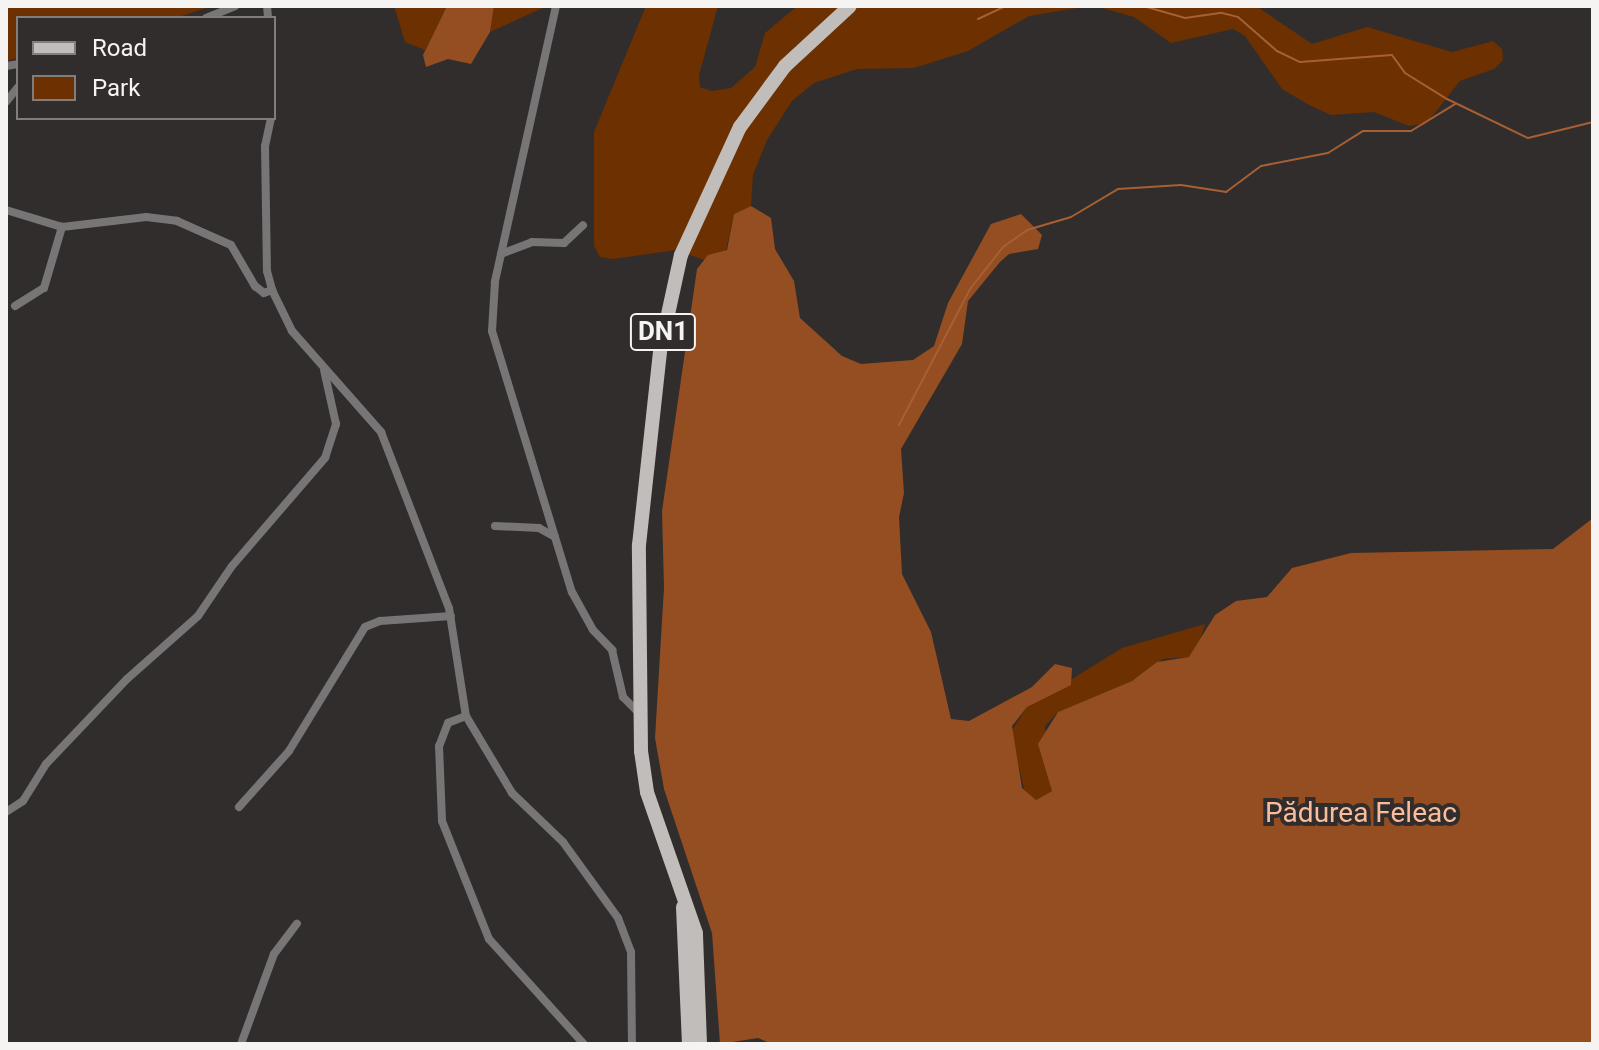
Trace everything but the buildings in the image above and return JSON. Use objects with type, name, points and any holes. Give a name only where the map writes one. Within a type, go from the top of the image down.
[{"type":"main road","name":"DN1","points":[[700,1044],[698,949],[647,792],[640,715],[643,488],[660,351],[681,255],[719,165],[762,93],[850,6]]},
{"type":"main road","name":"DN1","points":[[683,898],[689,1044]]},
{"type":"street","points":[[211,16],[235,6]]},
{"type":"street","points":[[556,6],[501,254],[492,308],[494,349],[572,592],[593,630],[612,650],[623,697],[640,715]]},
{"type":"street","points":[[271,120],[265,146],[267,271],[272,290],[292,331],[381,432],[451,616],[466,716],[512,793],[563,842],[618,918],[631,952],[632,1044]]},
{"type":"street","points":[[6,210],[62,227],[146,217],[177,221],[231,245],[255,286],[264,293],[272,290]]},
{"type":"street","points":[[501,254],[532,242],[564,243],[583,225]]},
{"type":"street","points":[[15,306],[44,288],[62,227]]},
{"type":"street","points":[[6,812],[23,801],[46,764],[127,679],[198,616],[232,566],[325,458],[336,424],[323,366]]},
{"type":"street","points":[[495,526],[539,528],[556,538]]},
{"type":"street","points":[[239,807],[289,751],[365,627],[380,621],[451,616]]},
{"type":"street","points":[[466,716],[448,723],[439,746],[442,821],[489,939],[584,1044]]},
{"type":"street","points":[[241,1044],[274,954],[297,924]]},
{"type":"green space","points":[[6,6],[212,6],[181,16],[16,16],[16,58],[6,61]]},
{"type":"green space","points":[[394,6],[447,6],[425,50],[405,42]]},
{"type":"green space","points":[[447,6],[494,6],[490,32],[471,64],[448,59],[426,67],[423,55]]},
{"type":"green space","points":[[494,6],[547,6],[490,32]]},
{"type":"green space","points":[[646,6],[718,6],[699,75],[700,87],[712,91],[731,88],[755,67],[765,33],[795,8],[1089,6],[1029,16],[968,51],[914,68],[857,69],[814,83],[792,101],[767,140],[753,175],[751,206],[734,214],[726,250],[704,260],[676,250],[613,259],[600,257],[594,246],[594,132]]},
{"type":"green space","points":[[1095,6],[1256,6],[1312,44],[1367,27],[1452,52],[1493,41],[1502,49],[1503,60],[1494,69],[1460,81],[1427,123],[1409,126],[1374,112],[1331,115],[1309,105],[1282,89],[1245,36],[1233,29],[1171,43],[1134,17]]},
{"type":"green space","name":"Pădurea Feleac","points":[[751,206],[771,218],[775,249],[794,281],[800,318],[842,356],[861,364],[913,360],[934,346],[948,303],[991,224],[1021,214],[1042,235],[1038,249],[1009,254],[1000,262],[968,301],[962,344],[901,449],[904,493],[899,517],[902,574],[931,632],[951,719],[969,721],[1032,687],[1055,664],[1072,668],[1071,685],[1027,707],[1012,726],[1022,788],[1036,800],[1052,791],[1038,744],[1058,712],[1132,681],[1157,662],[1189,657],[1215,615],[1236,601],[1267,597],[1292,568],[1351,553],[1553,549],[1593,518],[1593,1044],[772,1044],[758,1038],[720,1044],[712,933],[664,789],[655,738],[664,588],[662,511],[697,269],[708,255],[727,250],[734,214]]},
{"type":"green space","points":[[1205,624],[1198,648],[1189,657],[1163,659],[1132,681],[1058,712],[1045,726],[1052,791],[1036,800],[1025,793],[1011,732],[1027,707],[1122,648]]},
{"type":"waterway","points":[[978,19],[1006,6]]},
{"type":"waterway","points":[[1143,6],[1185,18],[1222,13],[1238,17],[1277,51],[1300,62],[1392,55],[1405,73],[1447,99],[1528,138],[1593,122]]},
{"type":"waterway","points":[[899,425],[970,289],[1003,247],[1027,230],[1071,217],[1118,189],[1181,185],[1226,192],[1261,166],[1328,153],[1363,131],[1411,131],[1455,104]]}]
